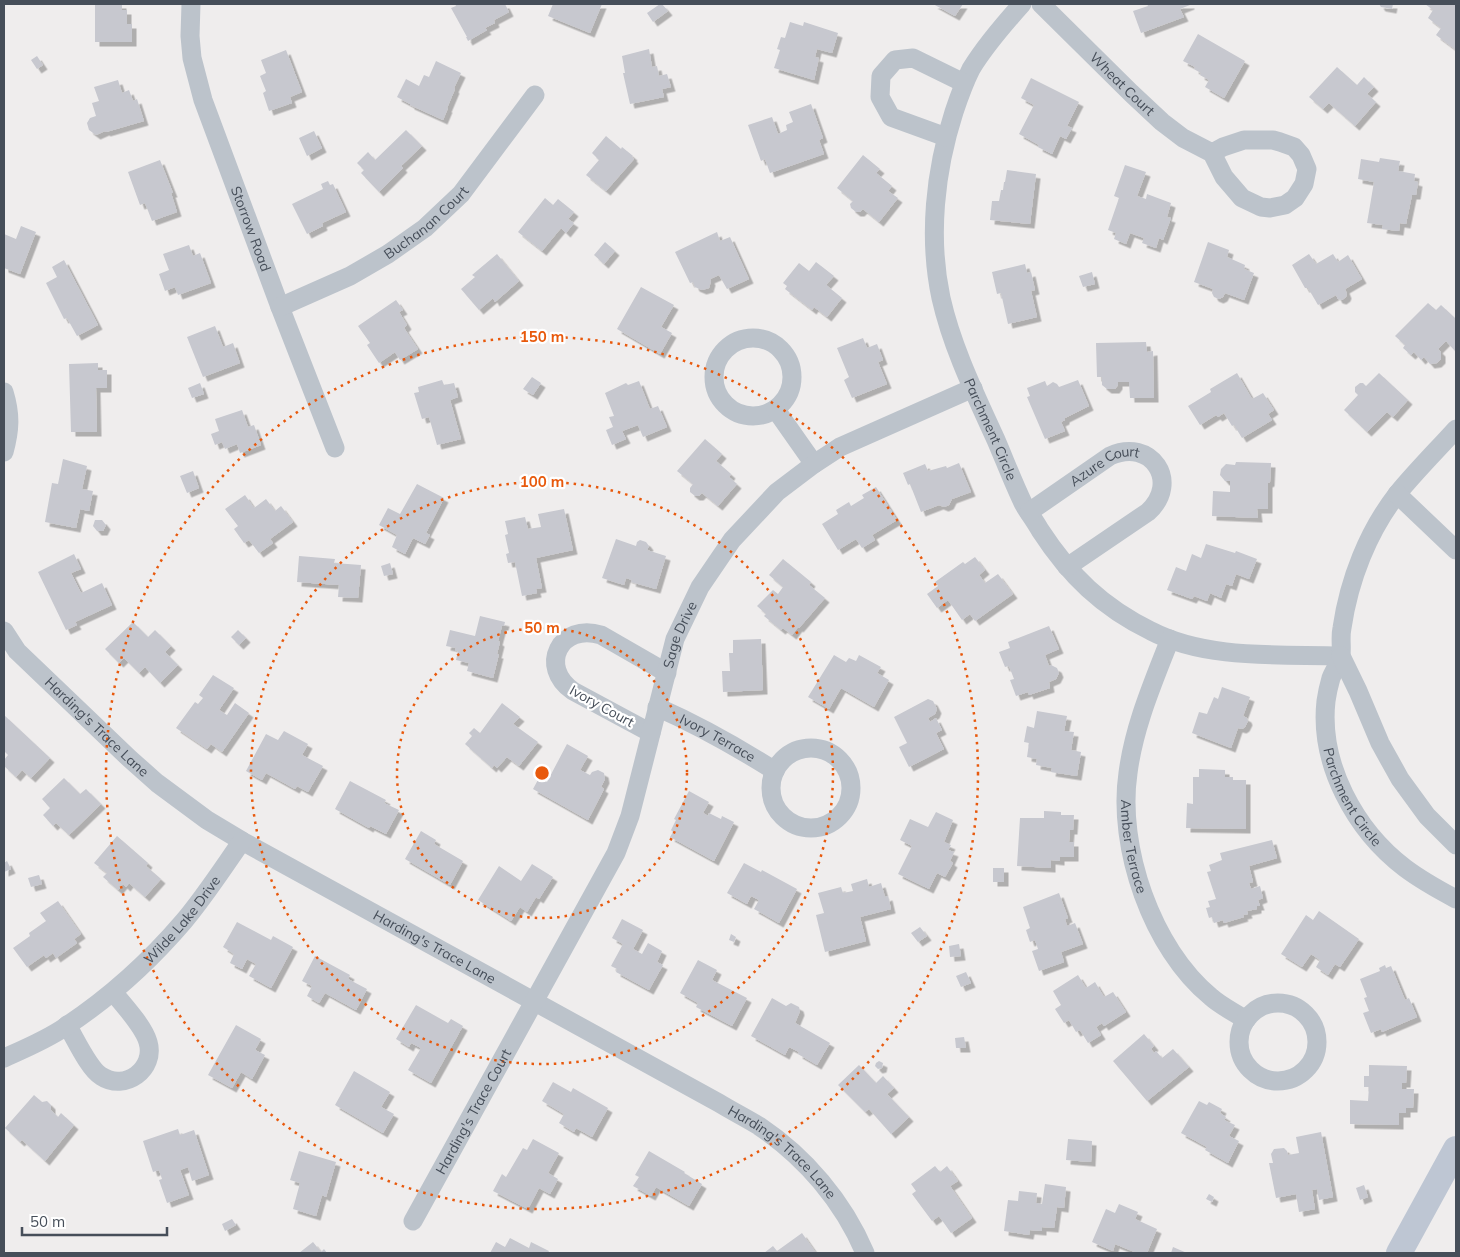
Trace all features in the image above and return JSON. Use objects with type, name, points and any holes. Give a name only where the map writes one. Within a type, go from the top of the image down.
[{"type":"street","name":"Storrow Road","points":[[191,4],[190,36],[192,58],[203,100],[335,448]]},
{"type":"street","name":"Parchment Circle","points":[[1022,4],[998,31],[964,83],[946,137],[937,184],[935,244],[941,298],[953,338],[1024,505],[1049,544],[1067,567],[1097,597],[1114,610],[1152,632],[1196,647],[1240,653],[1341,656]]},
{"type":"street","name":"Wheat Court","points":[[1041,4],[1162,122],[1183,138],[1212,153]]},
{"type":"street","points":[[946,137],[891,117],[880,97],[881,76],[895,60],[913,58],[964,83]]},
{"type":"street","name":"Buchanan Court","points":[[280,307],[350,276],[388,254],[425,228],[461,194],[534,94]]},
{"type":"street","points":[[1244,140],[1273,140],[1280,142],[1294,147],[1301,155],[1306,169],[1304,184],[1295,198],[1285,205],[1270,208],[1261,207],[1242,198],[1229,184],[1212,153],[1244,140]]},
{"type":"street","points":[[760,338],[774,344],[786,354],[791,369],[792,384],[786,398],[776,410],[762,415],[746,416],[736,413],[721,400],[715,385],[714,370],[723,352],[731,344],[740,340],[760,338]]},
{"type":"street","name":"Sage Drive","points":[[534,1002],[616,853],[630,816],[675,639],[700,587],[732,540],[777,492],[840,447],[973,388]]},
{"type":"street","points":[[4,392],[10,424],[4,452]]},
{"type":"street","points":[[776,410],[814,464]]},
{"type":"street","name":"Parchment Circle","points":[[1456,429],[1397,494],[1371,534],[1356,571],[1341,630],[1341,656],[1331,679],[1326,701],[1325,731],[1328,751],[1334,769],[1347,800],[1364,827],[1405,868],[1431,886],[1456,899]]},
{"type":"street","name":"Azure Court","points":[[1029,512],[1110,456],[1119,452],[1128,450],[1138,452],[1146,455],[1154,462],[1162,479],[1160,498],[1155,506],[1067,567]]},
{"type":"street","points":[[1397,494],[1456,550]]},
{"type":"street","name":"Harding's Trace Lane","points":[[4,631],[11,656],[157,783],[206,820],[719,1103],[759,1127],[799,1158],[818,1178],[846,1215],[865,1253]]},
{"type":"street","name":"Ivory Court","points":[[651,733],[565,686],[559,678],[556,659],[564,641],[572,635],[591,632],[601,635],[666,672]]},
{"type":"street","name":"Amber Terrace","points":[[1170,639],[1143,708],[1134,740],[1127,775],[1126,812],[1129,844],[1135,872],[1144,899],[1164,941],[1196,983],[1211,997],[1246,1020]]},
{"type":"street","name":"Parchment Circle","points":[[1341,656],[1358,690],[1380,743],[1400,779],[1427,816],[1456,845]]},
{"type":"street","name":"Ivory Terrace","points":[[657,707],[695,724],[740,748],[775,771]]},
{"type":"street","points":[[818,748],[828,752],[837,757],[844,765],[848,774],[851,785],[847,805],[834,821],[824,826],[814,828],[794,824],[778,811],[773,802],[771,786],[775,771],[780,762],[797,750],[818,748]]},
{"type":"street","name":"Wilde Lake Drive","points":[[4,1058],[67,1025],[92,1009],[158,951],[207,891],[242,841]]},
{"type":"street","points":[[67,1025],[93,1070],[100,1076],[119,1082],[129,1080],[138,1075],[148,1059],[150,1049],[148,1040],[113,992]]},
{"type":"street","name":"Harding's Trace Court","points":[[413,1221],[534,1002]]},
{"type":"street","points":[[1273,1003],[1284,1003],[1304,1013],[1311,1021],[1317,1042],[1315,1053],[1303,1072],[1283,1080],[1272,1080],[1261,1077],[1252,1071],[1240,1052],[1241,1030],[1246,1020],[1253,1012],[1273,1003]]},
{"type":"street","points":[[1399,1253],[1456,1149]]},
{"type":"building","points":[[95,4],[122,4],[122,10],[127,10],[127,24],[132,24],[132,42],[95,42]]},
{"type":"building","points":[[455,4],[505,4],[509,12],[494,20],[495,23],[485,28],[487,30],[468,41],[451,8],[456,6]]},
{"type":"building","points":[[553,4],[602,4],[590,33],[548,16]]},
{"type":"building","points":[[660,4],[668,11],[653,22],[647,13]]},
{"type":"building","points":[[933,4],[963,4],[955,16]]},
{"type":"building","points":[[1147,4],[1190,5],[1180,9],[1184,17],[1141,33],[1133,11],[1148,6]]},
{"type":"building","points":[[1379,4],[1393,4],[1392,9],[1381,7]]},
{"type":"building","points":[[1425,4],[1456,4],[1456,50],[1436,35],[1441,28],[1428,18],[1433,10]]},
{"type":"building","points":[[790,22],[803,26],[804,22],[838,33],[832,53],[817,49],[815,57],[819,58],[814,80],[774,68],[780,50],[777,49],[781,37],[785,38]]},
{"type":"building","points":[[1198,34],[1245,61],[1224,98],[1205,87],[1209,80],[1200,75],[1201,73],[1194,69],[1195,67],[1183,61]]},
{"type":"building","points":[[649,49],[652,67],[657,66],[659,76],[667,74],[671,87],[662,89],[664,97],[630,104],[623,73],[625,73],[622,56]]},
{"type":"building","points":[[286,50],[302,92],[290,97],[292,103],[269,111],[263,93],[266,91],[260,76],[266,73],[261,60]]},
{"type":"building","points":[[37,56],[43,65],[37,69],[31,60]]},
{"type":"building","points":[[436,61],[461,73],[443,120],[397,97],[406,79],[419,86],[424,75],[429,77]]},
{"type":"building","points":[[1337,67],[1357,85],[1364,77],[1374,87],[1367,94],[1376,102],[1355,126],[1329,103],[1323,109],[1309,97]]},
{"type":"building","points":[[1031,78],[1079,102],[1067,126],[1072,128],[1066,139],[1060,136],[1052,154],[1019,134],[1034,105],[1021,98]]},
{"type":"building","points":[[118,80],[122,93],[129,90],[133,101],[137,99],[144,121],[96,135],[89,130],[87,123],[90,118],[96,116],[92,103],[99,101],[94,87]]},
{"type":"building","points":[[811,104],[823,138],[819,140],[824,154],[770,173],[765,159],[761,161],[748,125],[772,117],[778,134],[787,130],[786,125],[793,122],[789,112]]},
{"type":"building","points":[[406,130],[422,146],[401,166],[403,168],[379,192],[361,173],[364,170],[357,163],[368,152],[375,160]]},
{"type":"building","points":[[314,131],[322,148],[307,156],[299,138]]},
{"type":"building","points":[[606,136],[621,149],[622,147],[633,156],[634,159],[606,191],[586,175],[599,160],[592,153]]},
{"type":"building","points":[[863,155],[880,169],[876,173],[892,186],[888,191],[898,198],[879,222],[863,209],[860,212],[856,212],[851,208],[850,204],[853,201],[837,188]]},
{"type":"building","points":[[1380,158],[1400,161],[1398,171],[1415,174],[1414,181],[1418,182],[1416,195],[1412,195],[1406,224],[1400,223],[1399,231],[1382,229],[1383,225],[1367,223],[1374,182],[1358,179],[1361,159],[1379,162]]},
{"type":"building","points":[[160,160],[173,193],[171,193],[177,212],[152,221],[145,203],[140,205],[128,172]]},
{"type":"building","points":[[1125,165],[1146,172],[1137,196],[1146,199],[1147,194],[1171,203],[1167,217],[1171,218],[1163,240],[1159,238],[1156,248],[1142,243],[1144,238],[1130,233],[1126,244],[1114,239],[1116,233],[1108,230],[1119,198],[1114,196]]},
{"type":"building","points":[[1007,170],[1036,174],[1030,224],[990,220],[992,201],[999,201]]},
{"type":"building","points":[[328,181],[330,185],[333,184],[346,212],[322,223],[323,226],[307,234],[292,204],[323,189],[321,184]]},
{"type":"building","points":[[545,198],[553,205],[558,199],[574,212],[568,219],[574,223],[566,233],[561,228],[542,251],[518,232]]},
{"type":"building","points":[[21,226],[36,232],[20,274],[4,268],[4,234],[16,239]]},
{"type":"building","points":[[717,232],[720,241],[730,237],[749,279],[727,289],[719,275],[710,279],[709,288],[702,290],[695,287],[693,282],[690,283],[675,252]]},
{"type":"building","points":[[605,242],[615,251],[604,264],[594,255]]},
{"type":"building","points":[[1208,242],[1229,250],[1227,257],[1245,265],[1244,269],[1254,273],[1244,300],[1225,293],[1219,299],[1214,297],[1213,289],[1194,282]]},
{"type":"building","points":[[189,245],[193,256],[200,253],[211,283],[178,295],[175,287],[165,291],[159,274],[169,270],[163,254]]},
{"type":"building","points":[[497,254],[519,281],[495,302],[493,298],[479,310],[461,289],[475,277],[472,275]]},
{"type":"building","points":[[1309,254],[1316,264],[1333,254],[1338,262],[1348,255],[1362,279],[1345,289],[1347,294],[1342,300],[1338,299],[1336,295],[1318,305],[1308,288],[1305,288],[1292,265]]},
{"type":"building","points":[[64,260],[98,325],[77,336],[67,318],[64,319],[46,283],[57,277],[52,267]]},
{"type":"building","points":[[816,262],[834,276],[826,285],[842,298],[827,317],[814,307],[812,310],[785,289],[787,286],[783,283],[799,263],[809,271]]},
{"type":"building","points":[[1025,264],[1027,273],[1031,272],[1035,290],[1031,291],[1037,317],[1008,324],[1001,293],[997,294],[992,272]]},
{"type":"building","points":[[1092,272],[1095,284],[1083,287],[1079,276]]},
{"type":"building","points":[[641,287],[674,305],[661,327],[672,333],[660,354],[617,329]]},
{"type":"building","points":[[396,300],[403,310],[399,312],[407,325],[404,328],[418,349],[400,360],[395,352],[379,363],[367,345],[370,343],[358,326]]},
{"type":"building","points":[[1428,303],[1436,310],[1441,305],[1456,319],[1456,352],[1446,341],[1438,349],[1441,352],[1441,359],[1437,363],[1430,364],[1424,357],[1421,360],[1414,352],[1411,355],[1403,348],[1405,345],[1395,336]]},
{"type":"building","points":[[215,326],[223,347],[233,343],[240,363],[203,377],[187,337]]},
{"type":"building","points":[[863,338],[867,348],[877,344],[883,360],[878,362],[887,384],[852,398],[844,380],[849,377],[837,348]]},
{"type":"building","points":[[1146,342],[1147,352],[1153,351],[1154,398],[1130,398],[1129,382],[1118,382],[1115,389],[1107,389],[1102,385],[1102,377],[1097,377],[1096,343]]},
{"type":"building","points":[[98,363],[98,370],[107,370],[107,388],[96,388],[97,432],[71,432],[69,364]]},
{"type":"building","points":[[1237,373],[1252,399],[1263,393],[1274,410],[1268,414],[1272,420],[1242,438],[1224,413],[1218,417],[1216,415],[1200,425],[1188,406],[1211,392],[1210,389]]},
{"type":"building","points":[[1379,373],[1408,400],[1393,417],[1387,412],[1367,432],[1344,410],[1358,395],[1355,392],[1355,387],[1360,383],[1366,386]]},
{"type":"building","points":[[532,377],[541,383],[533,395],[523,389]]},
{"type":"building","points":[[442,380],[444,385],[454,383],[458,397],[450,400],[461,439],[437,445],[429,417],[422,419],[414,393],[419,392],[418,387]]},
{"type":"building","points":[[1078,380],[1089,406],[1061,422],[1065,431],[1045,439],[1027,397],[1030,396],[1027,388],[1045,381],[1047,386],[1053,382],[1059,387]]},
{"type":"building","points":[[639,381],[650,409],[658,406],[667,427],[643,437],[638,425],[622,431],[626,439],[612,445],[606,430],[613,427],[609,417],[614,416],[605,393],[626,383],[628,385]]},
{"type":"building","points":[[200,383],[204,394],[192,398],[188,388]]},
{"type":"building","points":[[242,410],[248,427],[254,425],[261,445],[240,453],[237,444],[225,449],[222,442],[215,445],[211,434],[219,431],[215,419]]},
{"type":"building","points":[[705,439],[722,454],[716,461],[731,474],[729,477],[737,484],[718,506],[702,493],[699,496],[695,496],[690,492],[693,484],[677,471]]},
{"type":"building","points":[[63,459],[87,466],[82,489],[93,491],[89,511],[80,509],[76,528],[45,522],[52,483],[58,484]]},
{"type":"building","points":[[1236,462],[1271,463],[1270,482],[1268,483],[1268,509],[1257,509],[1258,518],[1212,516],[1213,491],[1230,492],[1230,481],[1225,481],[1220,475],[1221,469],[1226,464],[1235,465]]},
{"type":"building","points":[[959,463],[971,492],[952,499],[949,505],[944,507],[939,505],[921,512],[910,484],[908,485],[903,473],[925,464],[928,471],[946,466],[947,468]]},
{"type":"building","points":[[193,471],[199,488],[187,493],[180,476]]},
{"type":"building","points":[[417,484],[444,498],[426,533],[430,535],[425,544],[413,538],[405,554],[392,547],[397,535],[379,525],[388,508],[400,514]]},
{"type":"building","points":[[876,487],[897,520],[872,535],[875,540],[862,548],[856,539],[838,550],[822,524],[838,514],[836,510],[849,502],[851,506],[864,498],[862,495]]},
{"type":"building","points":[[245,495],[254,508],[266,499],[275,511],[281,506],[293,522],[270,539],[273,543],[259,553],[249,540],[244,543],[234,529],[238,526],[225,509]]},
{"type":"building","points":[[564,509],[573,550],[536,558],[542,588],[536,589],[537,593],[522,596],[515,562],[508,563],[506,554],[509,553],[505,535],[508,534],[505,521],[525,517],[528,529],[541,527],[538,514]]},
{"type":"building","points":[[95,520],[102,520],[106,525],[103,531],[97,531],[93,526]]},
{"type":"building","points":[[616,539],[636,546],[640,540],[646,542],[649,546],[647,550],[666,556],[656,589],[631,582],[632,580],[626,578],[624,585],[602,578]]},
{"type":"building","points":[[1206,544],[1235,553],[1236,551],[1257,559],[1249,579],[1236,574],[1232,586],[1226,584],[1221,598],[1210,593],[1207,601],[1194,596],[1192,599],[1167,590],[1176,567],[1186,571],[1192,554],[1201,558]]},
{"type":"building","points":[[74,554],[81,569],[71,573],[81,593],[102,583],[112,605],[75,622],[77,625],[66,630],[38,572]]},
{"type":"building","points":[[299,556],[335,559],[334,563],[361,565],[358,598],[338,597],[339,585],[297,582]]},
{"type":"building","points":[[975,557],[985,570],[979,575],[985,583],[998,574],[1013,594],[975,621],[970,614],[962,620],[948,600],[937,608],[927,594],[938,586],[935,582],[963,562],[965,564]]},
{"type":"building","points":[[783,559],[811,582],[809,585],[825,598],[792,635],[783,628],[781,630],[764,616],[766,614],[757,606],[773,590],[778,594],[783,587],[769,575]]},
{"type":"building","points":[[390,563],[393,574],[384,576],[381,566]]},
{"type":"building","points":[[480,616],[505,622],[498,641],[500,642],[497,654],[499,654],[493,678],[467,671],[469,663],[456,660],[458,651],[455,650],[456,648],[446,646],[450,630],[475,636]]},
{"type":"building","points":[[133,622],[148,637],[155,630],[171,646],[165,652],[178,665],[160,683],[145,667],[139,673],[124,658],[119,663],[105,649]]},
{"type":"building","points":[[1049,626],[1059,649],[1045,655],[1049,666],[1057,668],[1059,673],[1056,679],[1049,682],[1050,688],[1029,695],[1028,692],[1016,696],[1010,680],[1014,679],[1009,666],[1005,667],[999,652],[1010,648],[1008,642]]},
{"type":"building","points":[[238,630],[246,638],[239,645],[231,637]]},
{"type":"building","points":[[761,639],[763,690],[723,692],[722,671],[730,671],[729,653],[733,653],[733,640]]},
{"type":"building","points":[[834,655],[846,662],[849,658],[856,661],[859,655],[881,667],[877,673],[889,680],[874,707],[841,688],[829,709],[808,697]]},
{"type":"building","points":[[213,675],[234,688],[219,710],[227,715],[235,703],[249,713],[222,752],[211,744],[207,749],[176,728],[195,702],[198,704],[203,698],[199,695]]},
{"type":"building","points":[[1222,687],[1250,697],[1243,716],[1248,721],[1245,727],[1242,729],[1238,728],[1231,748],[1192,733],[1199,712],[1207,714],[1214,697],[1218,699]]},
{"type":"building","points":[[928,699],[933,701],[937,709],[935,714],[928,718],[930,722],[936,718],[942,730],[936,733],[944,749],[909,767],[899,747],[907,743],[894,717]]},
{"type":"building","points":[[502,703],[520,717],[513,724],[538,742],[519,766],[507,757],[497,768],[494,765],[492,768],[465,744],[472,736],[469,733],[474,728],[480,733]]},
{"type":"building","points":[[1037,711],[1067,716],[1064,731],[1074,732],[1071,750],[1081,752],[1077,776],[1051,772],[1052,768],[1036,765],[1037,759],[1027,757],[1029,743],[1024,742],[1027,726],[1034,728]]},
{"type":"building","points":[[4,715],[50,758],[31,778],[22,770],[16,777],[4,766],[4,760],[8,755],[4,751]]},
{"type":"building","points":[[284,731],[308,744],[302,755],[323,766],[308,792],[297,786],[295,789],[266,773],[262,780],[246,771],[266,734],[278,740]]},
{"type":"building","points":[[567,744],[588,756],[580,770],[590,775],[598,770],[604,773],[605,779],[601,787],[604,789],[588,820],[533,789],[539,778],[547,782]]},
{"type":"building","points":[[1199,769],[1225,770],[1225,777],[1233,777],[1233,780],[1246,780],[1246,829],[1186,828],[1187,803],[1193,804],[1193,777],[1199,777]]},
{"type":"building","points":[[64,778],[80,794],[86,789],[101,804],[69,835],[56,823],[53,826],[43,815],[50,808],[42,799]]},
{"type":"building","points":[[350,781],[386,800],[384,803],[399,810],[386,834],[370,826],[369,828],[335,809]]},
{"type":"building","points":[[689,791],[709,802],[703,813],[708,816],[709,813],[721,819],[722,816],[734,822],[714,861],[670,837],[676,820],[674,819]]},
{"type":"building","points":[[1044,811],[1061,812],[1061,815],[1074,815],[1073,830],[1070,830],[1069,842],[1074,842],[1074,857],[1060,857],[1060,861],[1051,860],[1051,868],[1017,866],[1020,818],[1044,818]]},
{"type":"building","points":[[936,812],[953,820],[944,842],[951,845],[948,850],[954,852],[950,861],[953,863],[945,877],[937,873],[929,889],[898,874],[912,846],[900,840],[910,819],[928,827]]},
{"type":"building","points":[[421,831],[436,840],[434,844],[463,861],[450,885],[405,859]]},
{"type":"building","points":[[117,836],[148,863],[146,866],[161,879],[145,897],[129,883],[126,887],[123,884],[118,890],[103,877],[107,873],[94,863]]},
{"type":"building","points":[[1272,840],[1277,858],[1249,866],[1253,882],[1249,883],[1251,889],[1260,886],[1263,898],[1258,900],[1260,906],[1257,906],[1257,909],[1247,911],[1248,914],[1243,915],[1244,917],[1224,923],[1223,920],[1214,923],[1212,917],[1209,918],[1206,908],[1210,907],[1208,901],[1216,899],[1207,872],[1211,871],[1209,865],[1222,860],[1220,853]]},
{"type":"building","points":[[7,861],[11,869],[4,872],[4,863]]},
{"type":"building","points":[[744,863],[761,872],[762,870],[797,889],[779,923],[754,909],[759,900],[751,896],[747,904],[727,893]]},
{"type":"building","points":[[532,864],[553,877],[539,899],[536,897],[527,912],[520,907],[511,921],[478,900],[499,866],[521,881]]},
{"type":"building","points":[[993,868],[1004,868],[1004,882],[993,882]]},
{"type":"building","points":[[39,875],[42,884],[31,887],[28,878]]},
{"type":"building","points":[[867,879],[869,887],[881,883],[885,897],[888,896],[891,909],[860,917],[866,941],[825,952],[816,915],[824,913],[818,893],[841,887],[843,893],[853,891],[851,884]]},
{"type":"building","points":[[1059,893],[1068,918],[1065,919],[1067,926],[1075,923],[1083,944],[1061,952],[1064,962],[1039,971],[1032,951],[1038,949],[1035,940],[1030,942],[1026,930],[1030,928],[1023,907]]},
{"type":"building","points":[[58,901],[81,934],[74,939],[77,943],[56,958],[53,953],[46,958],[44,955],[27,967],[13,948],[46,921],[40,913]]},
{"type":"building","points":[[1319,911],[1359,939],[1340,967],[1335,964],[1328,975],[1316,967],[1320,960],[1311,954],[1302,967],[1281,954],[1306,915],[1313,920]]},
{"type":"building","points":[[622,919],[643,930],[633,949],[642,954],[648,943],[662,951],[657,962],[663,965],[649,990],[616,972],[617,969],[611,966],[623,944],[612,938]]},
{"type":"building","points":[[237,922],[271,940],[273,936],[293,947],[271,988],[249,976],[256,964],[247,959],[242,969],[230,963],[234,954],[223,947]]},
{"type":"building","points":[[920,927],[927,936],[918,942],[911,933]]},
{"type":"building","points":[[731,934],[736,937],[734,942],[729,940]]},
{"type":"building","points":[[959,944],[961,956],[950,957],[949,946]]},
{"type":"building","points":[[315,956],[350,975],[348,979],[367,989],[356,1010],[325,993],[319,1003],[307,996],[312,986],[302,981]]},
{"type":"building","points":[[698,960],[717,970],[712,980],[747,998],[732,1026],[696,1007],[698,1003],[680,993]]},
{"type":"building","points":[[1385,965],[1386,968],[1391,966],[1405,1000],[1409,998],[1417,1017],[1382,1032],[1381,1029],[1371,1033],[1363,1013],[1369,1011],[1364,998],[1367,997],[1360,979],[1380,971],[1379,968]]},
{"type":"building","points":[[966,972],[971,983],[961,987],[956,976]]},
{"type":"building","points":[[1078,975],[1086,988],[1095,982],[1104,997],[1113,992],[1126,1012],[1104,1026],[1102,1023],[1096,1027],[1101,1035],[1088,1043],[1080,1030],[1076,1032],[1069,1020],[1064,1023],[1055,1009],[1061,1005],[1053,991]]},
{"type":"building","points":[[772,998],[786,1006],[791,1003],[799,1007],[800,1011],[795,1023],[830,1043],[817,1065],[789,1047],[785,1055],[751,1036]]},
{"type":"building","points":[[416,1005],[448,1023],[451,1019],[463,1026],[431,1083],[408,1070],[421,1048],[411,1043],[409,1047],[396,1039]]},
{"type":"building","points":[[236,1025],[261,1039],[255,1050],[265,1055],[252,1079],[241,1072],[232,1088],[208,1075]]},
{"type":"building","points":[[1144,1034],[1154,1046],[1151,1049],[1154,1053],[1156,1051],[1162,1058],[1173,1049],[1189,1067],[1147,1101],[1113,1061]]},
{"type":"building","points":[[964,1037],[966,1048],[956,1048],[955,1038]]},
{"type":"building","points":[[879,1061],[883,1063],[882,1068],[878,1069],[875,1066]]},
{"type":"building","points":[[859,1065],[876,1083],[883,1076],[894,1088],[887,1094],[909,1117],[891,1134],[869,1109],[865,1112],[838,1085]]},
{"type":"building","points":[[1369,1065],[1407,1066],[1406,1083],[1402,1083],[1402,1089],[1414,1089],[1413,1108],[1406,1108],[1406,1113],[1399,1113],[1399,1125],[1350,1124],[1350,1100],[1368,1101],[1369,1087],[1364,1087],[1364,1076],[1369,1076]]},
{"type":"building","points":[[354,1071],[390,1092],[381,1107],[394,1114],[383,1133],[335,1105]]},
{"type":"building","points":[[553,1082],[571,1092],[573,1088],[608,1108],[592,1137],[576,1128],[574,1132],[559,1123],[564,1114],[542,1101]]},
{"type":"building","points":[[34,1095],[42,1102],[47,1101],[51,1105],[51,1110],[58,1117],[61,1113],[74,1125],[45,1161],[22,1140],[20,1142],[5,1128]]},
{"type":"building","points":[[1199,1101],[1207,1105],[1209,1102],[1222,1109],[1220,1113],[1226,1117],[1224,1120],[1235,1125],[1229,1136],[1239,1141],[1228,1163],[1205,1150],[1207,1147],[1181,1133]]},
{"type":"building","points":[[178,1129],[180,1135],[194,1130],[209,1175],[192,1181],[188,1167],[180,1170],[189,1195],[167,1203],[159,1180],[162,1179],[159,1170],[153,1172],[143,1141]]},
{"type":"building","points":[[1321,1132],[1333,1197],[1319,1200],[1317,1189],[1312,1190],[1315,1209],[1299,1212],[1296,1194],[1276,1198],[1269,1163],[1273,1163],[1271,1154],[1274,1149],[1284,1148],[1288,1155],[1299,1153],[1296,1137]]},
{"type":"building","points":[[533,1139],[559,1153],[548,1173],[558,1179],[550,1194],[539,1188],[528,1209],[493,1191],[502,1174],[506,1177],[523,1148],[527,1150]]},
{"type":"building","points":[[1068,1139],[1092,1141],[1091,1162],[1066,1160]]},
{"type":"building","points":[[299,1151],[336,1162],[326,1197],[322,1195],[316,1216],[293,1209],[300,1183],[290,1180]]},
{"type":"building","points":[[649,1151],[702,1184],[689,1206],[656,1187],[651,1196],[633,1186],[639,1177],[635,1175]]},
{"type":"building","points":[[935,1166],[940,1172],[947,1166],[958,1181],[950,1186],[972,1218],[951,1233],[939,1216],[932,1221],[912,1194],[916,1191],[911,1184]]},
{"type":"building","points":[[1045,1184],[1066,1187],[1064,1208],[1057,1207],[1054,1228],[1042,1227],[1042,1231],[1030,1230],[1029,1235],[1004,1231],[1008,1200],[1018,1201],[1019,1191],[1037,1193],[1036,1203],[1042,1204]]},
{"type":"building","points":[[1364,1185],[1368,1197],[1360,1200],[1356,1188]]},
{"type":"building","points":[[1209,1194],[1214,1197],[1212,1202],[1206,1199]]},
{"type":"building","points":[[1119,1204],[1138,1212],[1135,1219],[1157,1229],[1147,1253],[1137,1253],[1115,1244],[1113,1251],[1092,1242],[1106,1209],[1115,1213]]},
{"type":"building","points":[[232,1219],[236,1225],[225,1231],[222,1224]]},
{"type":"building","points":[[802,1233],[816,1253],[764,1253],[773,1246],[777,1251]]},
{"type":"building","points":[[510,1238],[529,1248],[531,1242],[549,1251],[548,1253],[490,1253],[496,1242],[505,1247]]},
{"type":"building","points":[[313,1242],[321,1252],[324,1249],[327,1253],[299,1253]]},
{"type":"building","points":[[1173,1247],[1187,1253],[1171,1253]]}]
